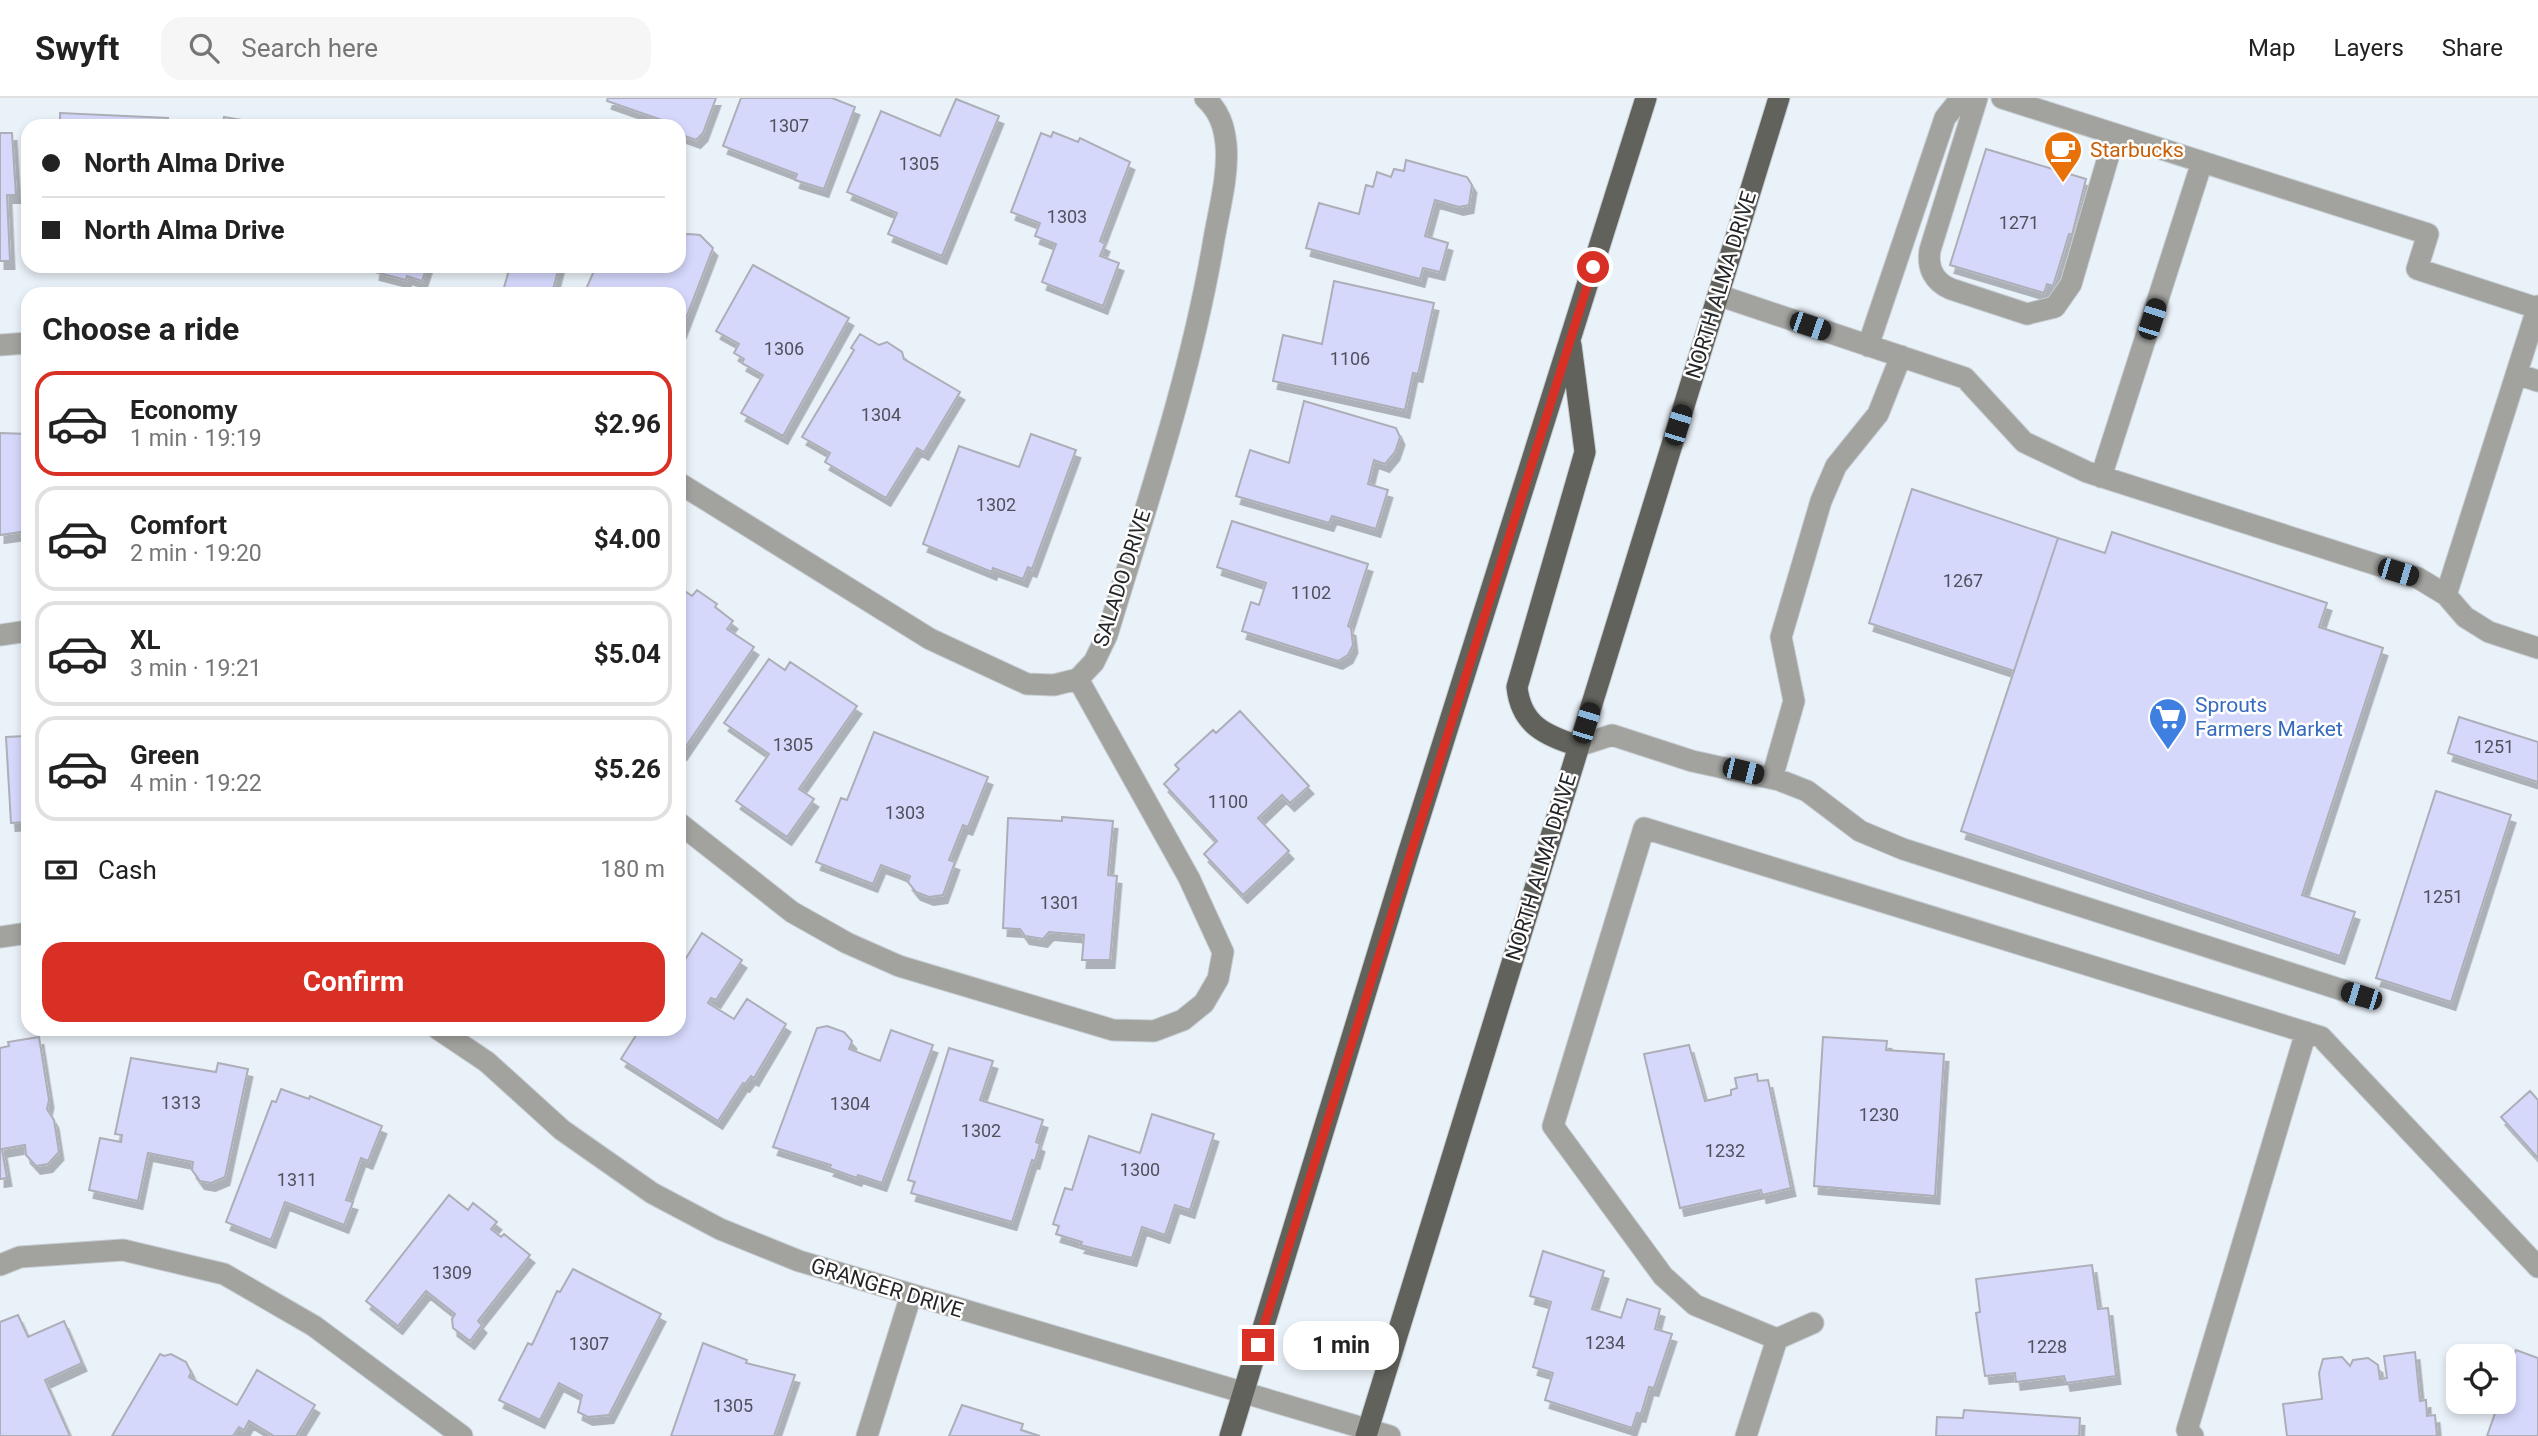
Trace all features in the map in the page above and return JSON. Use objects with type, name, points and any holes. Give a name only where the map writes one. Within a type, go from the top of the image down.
[{"type":"main road","points":[[1230,1436],[1646,98]]},
{"type":"main road","name":"NORTH ALMA DRIVE","points":[[1367,1432],[1779,98]]},
{"type":"main road","points":[[1570,340],[1585,452],[1517,687],[1519,703],[1526,718],[1538,729],[1578,746]]},
{"type":"street","points":[[1868,346],[1945,118],[1961,98]]},
{"type":"street","points":[[1977,98],[1930,250],[1931,269],[1942,285],[2027,314],[2055,307],[2071,284],[2115,134]]},
{"type":"street","points":[[2003,98],[2428,234],[2417,269],[2538,307],[2446,595]]},
{"type":"street","name":"SALADO DRIVE","points":[[1078,679],[1094,662],[1107,635],[1186,376],[1201,312],[1223,186],[1226,146],[1212,105]]},
{"type":"street","points":[[2101,477],[2202,162]]},
{"type":"street","points":[[1718,295],[1965,378],[2024,442],[2101,477],[2418,578],[2446,595],[2465,617],[2489,632],[2538,648]]},
{"type":"street","points":[[0,345],[21,344]]},
{"type":"street","points":[[1772,778],[1794,701],[1781,637],[1821,501],[1836,466],[1878,414],[1901,356]]},
{"type":"street","points":[[2517,374],[2538,381]]},
{"type":"street","points":[[686,487],[930,639],[994,671],[1027,684],[1054,685],[1078,679],[1189,878],[1223,953],[1217,979],[1204,1003],[1183,1020],[1153,1031],[1113,1030],[899,966],[848,943],[792,912],[686,829]]},
{"type":"street","points":[[0,635],[21,632]]},
{"type":"street","points":[[1578,746],[1612,735],[1692,761],[1772,778],[1807,791],[1860,831],[1903,849],[2361,996]]},
{"type":"street","points":[[1813,1323],[1777,1339],[1695,1305],[1662,1276],[1553,1126],[1644,828],[2321,1037],[2538,1267]]},
{"type":"street","points":[[0,937],[21,934]]},
{"type":"street","points":[[2193,1436],[2187,1430],[2306,1032]]},
{"type":"street","name":"GRANGER DRIVE","points":[[448,1036],[486,1062],[562,1130],[652,1193],[720,1229],[799,1261],[1367,1432],[1390,1436]]},
{"type":"street","points":[[0,1265],[20,1257],[123,1250],[224,1274],[313,1326],[461,1436]]},
{"type":"street","points":[[867,1436],[911,1295]]},
{"type":"street","points":[[1746,1436],[1777,1339]]},
{"type":"building","points":[[608,98],[716,98],[703,133],[696,140],[686,136],[686,119],[659,119],[607,101]]},
{"type":"building","points":[[741,98],[832,98],[855,107],[824,189],[795,180],[797,174],[723,146]]},
{"type":"building","points":[[956,99],[999,116],[942,256],[888,234],[897,213],[847,192],[881,111],[940,136]]},
{"type":"building","points":[[60,113],[168,118],[168,119],[60,119]]},
{"type":"building","points":[[1053,132],[1078,142],[1080,138],[1130,162],[1100,241],[1105,244],[1100,256],[1119,263],[1103,306],[1042,282],[1056,244],[1035,236],[1040,223],[1011,212],[1041,133],[1051,137]]},
{"type":"building","points":[[0,133],[12,133],[16,195],[7,195],[10,261],[0,261]]},
{"type":"building","points":[[1986,149],[2086,179],[2072,235],[2069,234],[2053,286],[2047,284],[2044,293],[1950,265]]},
{"type":"building","points":[[1406,160],[1467,177],[1472,185],[1469,205],[1459,207],[1435,200],[1425,236],[1448,243],[1440,272],[1423,268],[1420,279],[1306,248],[1319,203],[1359,214],[1366,185],[1373,187],[1377,172],[1391,177],[1394,169],[1404,171]]},
{"type":"building","points":[[686,234],[700,235],[713,248],[686,318],[686,287],[587,287],[593,273],[686,273]]},
{"type":"building","points":[[753,265],[849,318],[783,436],[741,413],[763,375],[742,363],[744,359],[734,353],[739,344],[716,331]]},
{"type":"building","points":[[379,273],[425,273],[422,281],[407,276],[406,280]]},
{"type":"building","points":[[508,273],[557,273],[554,287],[504,287]]},
{"type":"building","points":[[1334,281],[1434,303],[1418,374],[1413,373],[1405,410],[1273,381],[1283,335],[1322,344]]},
{"type":"building","points":[[860,334],[879,345],[887,342],[902,352],[904,359],[960,392],[924,452],[917,448],[886,498],[825,462],[830,453],[802,437],[854,350],[851,348]]},
{"type":"building","points":[[1304,401],[1396,428],[1400,437],[1395,452],[1385,464],[1374,460],[1368,484],[1388,490],[1376,529],[1332,516],[1329,523],[1236,496],[1250,450],[1289,463]]},
{"type":"building","points":[[0,433],[21,434],[21,532],[0,535]]},
{"type":"building","points":[[1031,434],[1076,450],[1032,569],[1028,567],[1023,579],[993,568],[992,572],[923,544],[959,446],[1019,467]]},
{"type":"building","points":[[1912,489],[2058,538],[2014,671],[1869,623]]},
{"type":"building","points":[[1232,521],[1368,564],[1348,626],[1351,628],[1353,645],[1348,655],[1338,661],[1242,631],[1251,602],[1259,605],[1266,583],[1217,567]]},
{"type":"building","name":"Sprouts Farmers Market","points":[[2112,532],[2327,603],[2319,627],[2383,648],[2302,895],[2355,912],[2340,956],[1961,831],[2058,538],[2105,553]]},
{"type":"building","points":[[697,590],[717,604],[715,607],[733,621],[727,629],[754,647],[686,746],[686,592],[692,596]]},
{"type":"building","points":[[769,659],[785,670],[790,662],[857,706],[799,789],[814,799],[787,837],[736,801],[769,754],[724,723]]},
{"type":"building","points":[[1240,711],[1309,786],[1290,803],[1282,795],[1258,818],[1289,851],[1243,895],[1204,854],[1217,841],[1164,784],[1179,769],[1175,765],[1213,730],[1216,733]]},
{"type":"building","points":[[2459,717],[2538,742],[2538,782],[2448,753]]},
{"type":"building","points":[[874,732],[988,777],[968,827],[963,825],[949,860],[955,862],[943,895],[929,897],[916,892],[908,882],[910,876],[881,865],[873,884],[816,862],[841,798],[847,800]]},
{"type":"building","points":[[21,736],[21,822],[11,823],[6,737]]},
{"type":"building","points":[[2436,791],[2511,815],[2451,1002],[2376,978]]},
{"type":"building","points":[[1062,817],[1113,821],[1108,875],[1117,876],[1110,960],[1082,960],[1084,935],[1049,932],[1043,939],[1025,936],[1020,929],[1003,928],[1008,818],[1062,821]]},
{"type":"building","points":[[702,933],[742,960],[716,1000],[711,998],[708,1003],[734,1019],[747,999],[786,1024],[754,1078],[751,1076],[743,1083],[718,1121],[621,1059],[636,1036],[686,1036],[686,958]]},
{"type":"building","points":[[827,1026],[844,1032],[852,1041],[849,1049],[880,1061],[891,1030],[933,1045],[882,1183],[858,1175],[857,1178],[829,1168],[831,1165],[773,1147],[817,1028]]},
{"type":"building","points":[[39,1037],[49,1100],[47,1109],[54,1120],[59,1152],[48,1164],[36,1166],[26,1155],[25,1145],[2,1149],[7,1178],[0,1179],[0,1048],[9,1046],[8,1042]]},
{"type":"building","points":[[1823,1037],[1887,1041],[1886,1050],[1944,1054],[1935,1196],[1814,1186]]},
{"type":"building","points":[[1689,1045],[1705,1101],[1731,1095],[1731,1090],[1737,1088],[1735,1078],[1757,1074],[1758,1081],[1768,1080],[1791,1188],[1762,1195],[1761,1190],[1680,1208],[1644,1054]]},
{"type":"building","points":[[949,1048],[993,1061],[980,1100],[1043,1120],[1036,1142],[1040,1144],[1035,1161],[1032,1160],[1012,1222],[911,1193],[915,1182],[908,1180]]},
{"type":"building","points":[[131,1058],[216,1072],[218,1063],[248,1069],[225,1177],[211,1183],[200,1181],[192,1170],[193,1162],[148,1153],[138,1201],[89,1190],[100,1138],[121,1142],[122,1135],[115,1134]]},
{"type":"building","points":[[281,1089],[309,1099],[310,1096],[382,1126],[368,1161],[361,1158],[346,1200],[353,1202],[344,1225],[285,1202],[271,1240],[226,1222],[272,1101],[276,1102]]},
{"type":"building","points":[[2530,1091],[2538,1100],[2538,1158],[2501,1117]]},
{"type":"building","points":[[1152,1114],[1214,1134],[1190,1210],[1175,1205],[1165,1235],[1142,1227],[1132,1258],[1080,1245],[1082,1242],[1056,1234],[1059,1226],[1053,1224],[1065,1188],[1072,1190],[1089,1136],[1140,1153]]},
{"type":"building","points":[[449,1195],[468,1210],[473,1203],[497,1222],[491,1229],[501,1237],[504,1234],[530,1255],[478,1321],[482,1325],[470,1341],[453,1328],[452,1319],[455,1314],[426,1291],[398,1326],[366,1301]]},
{"type":"building","points":[[1543,1251],[1604,1271],[1592,1309],[1621,1318],[1627,1299],[1660,1309],[1655,1329],[1672,1334],[1654,1388],[1649,1387],[1641,1414],[1637,1413],[1632,1428],[1545,1400],[1553,1373],[1533,1367],[1551,1302],[1530,1296]]},
{"type":"building","points":[[2092,1265],[2098,1309],[2108,1308],[2116,1376],[2066,1383],[2064,1376],[2016,1382],[2015,1373],[1985,1376],[1976,1313],[1980,1312],[1976,1279]]},
{"type":"building","points":[[573,1269],[661,1314],[609,1415],[588,1417],[578,1412],[582,1395],[559,1383],[540,1420],[499,1400],[528,1343],[532,1345],[557,1291],[560,1292]]},
{"type":"building","points":[[18,1315],[28,1337],[64,1321],[82,1363],[45,1380],[70,1436],[0,1436],[0,1322]]},
{"type":"building","points":[[703,1343],[747,1360],[746,1363],[795,1375],[774,1436],[671,1436]]},
{"type":"building","points":[[2516,1350],[2538,1358],[2538,1436],[2487,1436],[2495,1414],[2516,1414]]},
{"type":"building","points":[[2415,1352],[2420,1401],[2426,1400],[2427,1416],[2435,1415],[2437,1436],[2287,1436],[2283,1404],[2322,1399],[2319,1373],[2323,1359],[2342,1357],[2350,1366],[2353,1360],[2368,1358],[2378,1365],[2380,1379],[2387,1378],[2384,1356]]},
{"type":"building","points":[[160,1354],[171,1354],[186,1362],[191,1372],[189,1377],[237,1405],[257,1370],[315,1405],[296,1436],[274,1436],[249,1421],[244,1430],[239,1427],[233,1436],[112,1436]]},
{"type":"building","points":[[962,1405],[1023,1424],[1021,1430],[1040,1436],[949,1436]]},
{"type":"building","points":[[1964,1410],[2080,1418],[2079,1436],[1936,1436],[1937,1417],[1963,1418]]},
{"type":"place","name":"Starbucks","points":[[2063,184]]},
{"type":"place","name":"Sprouts Farmers Market","points":[[2168,751]]},
{"type":"route","points":[[1258,1345],[1408,854],[1593,267]]}]
